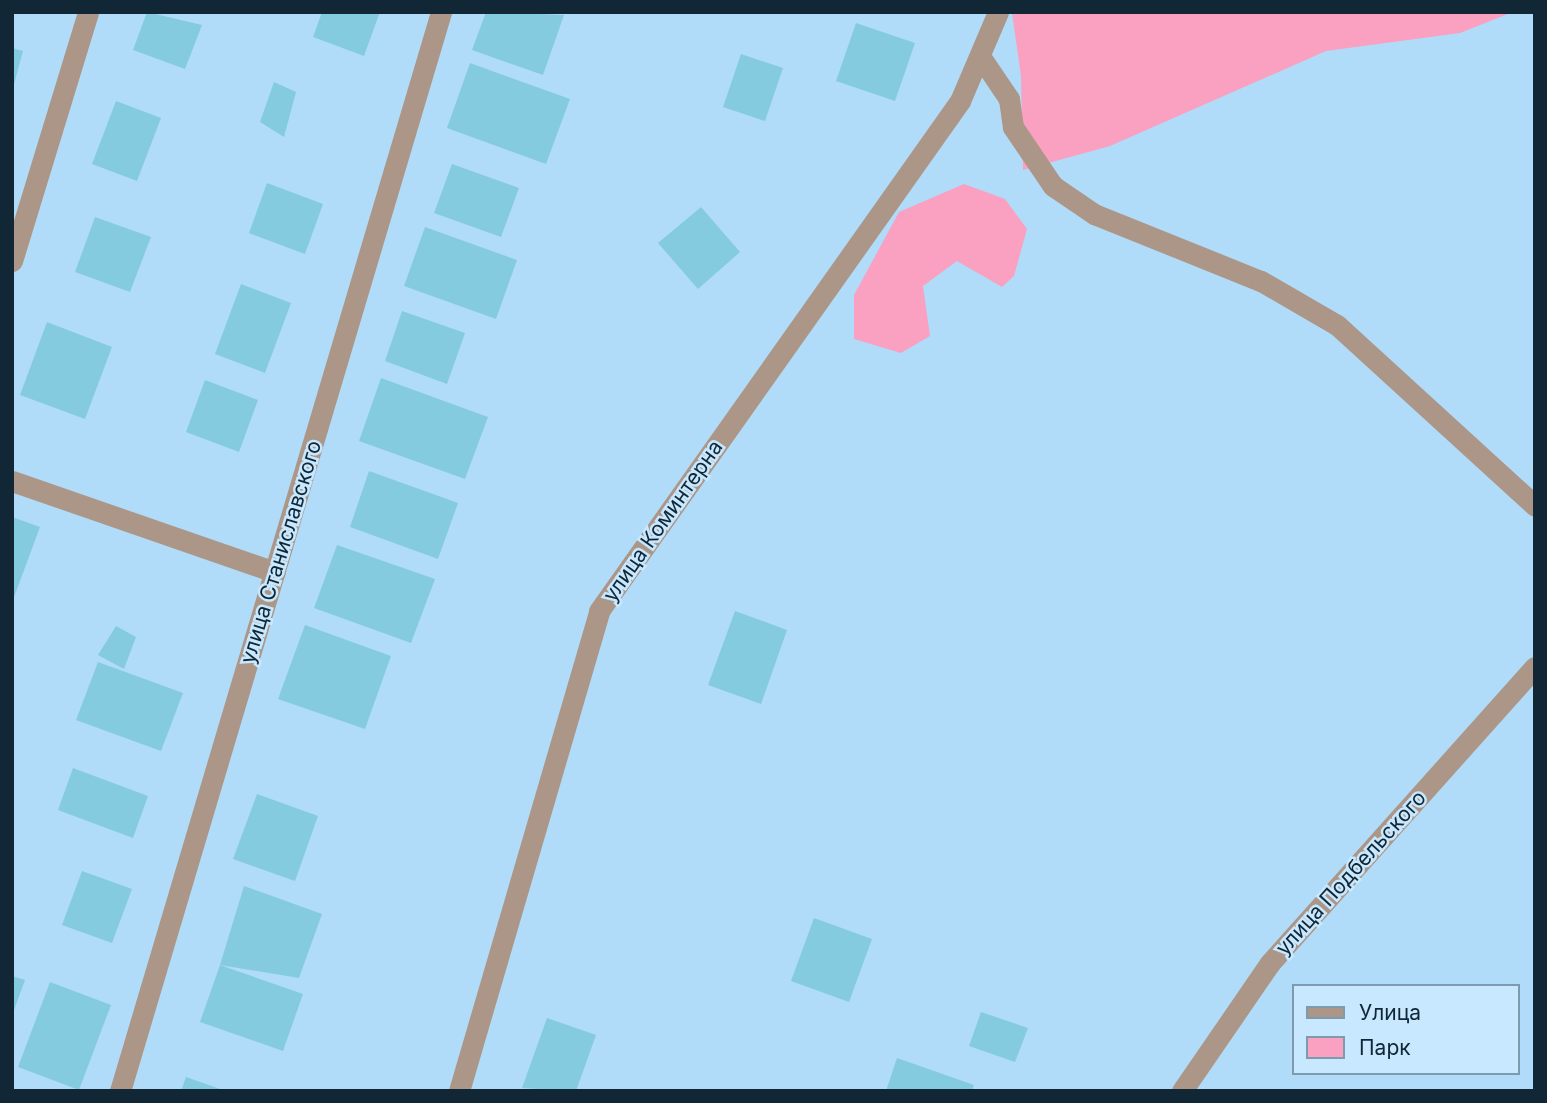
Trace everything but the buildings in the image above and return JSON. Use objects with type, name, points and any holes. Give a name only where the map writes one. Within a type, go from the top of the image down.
[{"type":"street","points":[[12,261],[88,12]]},
{"type":"street","name":"улица Станиславского","points":[[120,1091],[441,12]]},
{"type":"street","name":"улица Коминтерна","points":[[459,1091],[599,611],[960,101],[998,12]]},
{"type":"street","points":[[980,56],[1009,99],[1013,127],[1053,186],[1094,215],[1261,281],[1337,325],[1535,506]]},
{"type":"street","points":[[12,481],[275,572]]},
{"type":"street","name":"улица Подбельского","points":[[1182,1091],[1270,963],[1535,667]]},
{"type":"green space","points":[[1513,12],[1460,33],[1326,51],[1110,146],[1023,170],[1021,76],[1012,13]]},
{"type":"green space","points":[[964,184],[1005,199],[1027,229],[1014,276],[1002,287],[957,261],[923,286],[930,336],[901,353],[854,339],[854,295],[899,212]]}]
